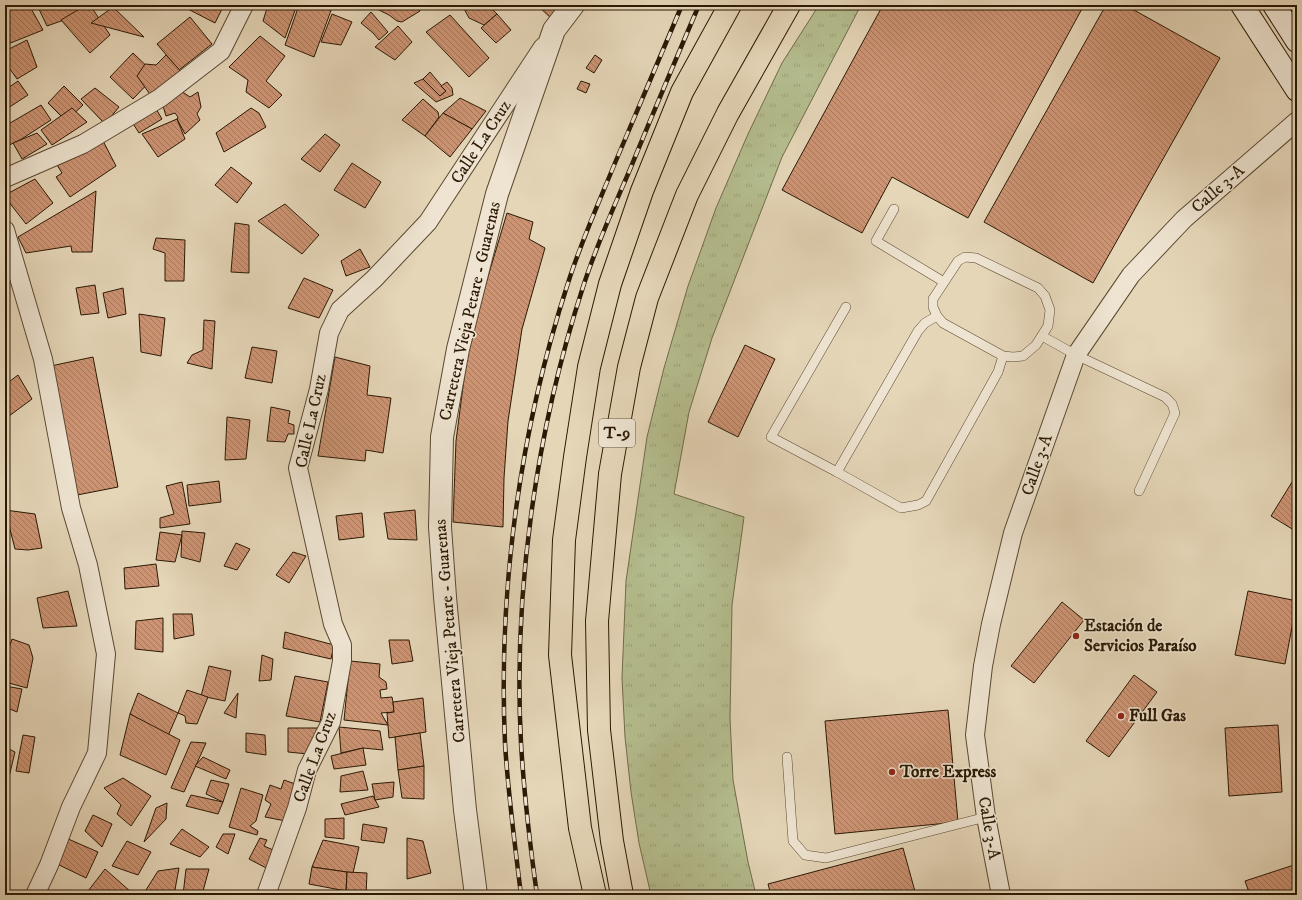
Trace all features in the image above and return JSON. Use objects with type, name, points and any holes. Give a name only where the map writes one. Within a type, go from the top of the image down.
[{"type":"highway","name":"T-9","points":[[595,895],[580,828],[560,655],[564,540],[575,457],[589,367],[610,284],[639,198],[682,92],[730,5]]},
{"type":"highway","name":"T-9","points":[[622,895],[612,841],[600,730],[597,620],[610,474],[629,368],[647,298],[687,195],[728,113],[789,5]]},
{"type":"street","points":[[5,178],[84,144],[160,98],[221,51],[244,5]]},
{"type":"street","name":"Carretera Vieja Petare - Guarenas","points":[[476,895],[465,810],[445,597],[440,527],[442,437],[458,349],[497,194],[554,30],[573,5]]},
{"type":"street","points":[[1242,5],[1297,90]]},
{"type":"street","points":[[1274,5],[1297,41]]},
{"type":"street","name":"Calle La Cruz","points":[[266,895],[297,808],[307,770],[331,722],[342,661],[342,645],[333,624],[298,468],[319,389],[329,333],[340,310],[374,279],[428,222],[554,30]]},
{"type":"street","name":"Calle 3-A","points":[[1001,895],[986,817],[975,735],[983,666],[1014,533],[1076,356],[1131,275],[1184,219],[1297,121]]},
{"type":"street","points":[[5,230],[43,358],[71,508],[88,565],[106,654],[97,754],[71,807],[50,865],[35,895]]},
{"type":"lane","points":[[894,210],[876,241],[944,282]]},
{"type":"lane","points":[[966,257],[976,258],[1038,288],[1045,296],[1050,310],[1048,326],[1036,345],[1024,356],[1013,357],[1003,356],[943,323],[937,316],[933,307],[933,299],[958,261],[966,257]]},
{"type":"lane","points":[[846,307],[771,437],[901,508],[918,505],[926,501],[998,372],[1003,356]]},
{"type":"lane","points":[[837,472],[918,331],[925,323],[937,316]]},
{"type":"lane","points":[[1042,336],[1076,356],[1165,397],[1172,404],[1175,413],[1139,491]]},
{"type":"lane","points":[[787,757],[793,841],[805,855],[826,858],[986,817]]},
{"type":"green space","points":[[819,5],[861,5],[782,157],[712,338],[689,412],[674,494],[744,517],[732,605],[730,718],[733,780],[748,862],[756,895],[651,895],[639,843],[631,792],[625,737],[622,678],[626,581],[647,437],[664,368],[688,286],[716,208],[748,134],[782,63]]},
{"type":"building","points":[[5,5],[29,5],[43,30],[8,44],[5,35]]},
{"type":"building","points":[[37,5],[76,5],[81,14],[47,26]]},
{"type":"building","points":[[86,5],[90,5],[110,35],[90,53],[61,20]]},
{"type":"building","points":[[188,5],[224,5],[215,23],[186,8]]},
{"type":"building","points":[[268,5],[297,5],[285,38],[263,21]]},
{"type":"building","points":[[299,5],[333,5],[314,57],[285,45]]},
{"type":"building","points":[[374,5],[416,5],[420,11],[402,22],[397,21],[377,9]]},
{"type":"building","points":[[462,5],[483,5],[484,7],[492,9],[497,14],[484,25],[469,18]]},
{"type":"building","points":[[537,5],[562,5],[553,20]]},
{"type":"building","points":[[883,5],[1084,5],[968,218],[892,177],[862,233],[782,190]]},
{"type":"building","points":[[1106,5],[1125,5],[1220,58],[1093,283],[984,222]]},
{"type":"building","points":[[113,7],[144,37],[91,23]]},
{"type":"building","points":[[371,12],[388,32],[379,40],[361,23]]},
{"type":"building","points":[[332,14],[352,22],[341,45],[321,42]]},
{"type":"building","points":[[497,14],[511,30],[496,43],[481,28]]},
{"type":"building","points":[[450,15],[489,58],[469,77],[426,32]]},
{"type":"building","points":[[190,17],[212,44],[179,70],[157,44]]},
{"type":"building","points":[[398,26],[412,42],[395,60],[375,47]]},
{"type":"building","points":[[260,36],[285,56],[266,81],[282,95],[269,108],[246,92],[248,80],[229,67]]},
{"type":"building","points":[[27,40],[37,67],[17,79],[5,62],[5,51]]},
{"type":"building","points":[[133,53],[156,75],[133,99],[110,77]]},
{"type":"building","points":[[166,55],[186,77],[154,100],[137,76],[145,64],[156,65]]},
{"type":"building","points":[[595,55],[602,60],[594,73],[586,68]]},
{"type":"building","points":[[430,72],[446,91],[440,96],[423,79]]},
{"type":"building","points":[[423,79],[440,96],[446,91],[441,86],[447,82],[452,88],[453,95],[436,102],[414,83]]},
{"type":"building","points":[[18,81],[28,95],[5,110],[5,90]]},
{"type":"building","points":[[581,81],[590,84],[586,93],[577,89]]},
{"type":"building","points":[[64,86],[83,105],[66,121],[48,103]]},
{"type":"building","points":[[95,88],[119,107],[105,124],[81,99]]},
{"type":"building","points":[[181,91],[190,97],[198,92],[201,107],[197,114],[200,120],[185,134],[175,113],[166,116],[161,99]]},
{"type":"building","points":[[460,98],[486,111],[472,129],[443,113]]},
{"type":"building","points":[[423,99],[438,112],[439,117],[425,136],[402,120]]},
{"type":"building","points":[[41,105],[51,120],[20,140],[5,147],[5,126]]},
{"type":"building","points":[[155,107],[162,119],[139,133],[132,122]]},
{"type":"building","points":[[72,108],[87,122],[52,145],[41,130]]},
{"type":"building","points":[[251,108],[259,113],[266,127],[224,152],[216,133]]},
{"type":"building","points":[[443,113],[472,129],[450,157],[425,136]]},
{"type":"building","points":[[177,119],[185,139],[158,157],[142,134]]},
{"type":"building","points":[[37,133],[47,144],[22,159],[13,143]]},
{"type":"building","points":[[325,134],[340,145],[320,172],[301,159]]},
{"type":"building","points":[[101,137],[116,166],[70,197],[56,177],[62,173],[54,160]]},
{"type":"building","points":[[352,163],[381,182],[365,208],[334,190]]},
{"type":"building","points":[[231,167],[252,183],[237,203],[215,185]]},
{"type":"building","points":[[35,179],[53,203],[26,224],[5,195]]},
{"type":"building","points":[[96,191],[92,252],[72,252],[71,246],[26,253],[18,237]]},
{"type":"building","points":[[285,204],[319,235],[302,254],[258,221]]},
{"type":"building","points":[[507,213],[533,222],[529,239],[545,248],[522,329],[508,421],[504,478],[503,527],[453,522],[456,441],[469,340]]},
{"type":"building","points":[[235,223],[249,225],[249,273],[231,272]]},
{"type":"building","points":[[156,238],[185,240],[184,281],[165,281],[165,253],[153,249]]},
{"type":"building","points":[[360,249],[370,267],[346,276],[341,261]]},
{"type":"building","points":[[304,278],[333,290],[319,318],[288,308]]},
{"type":"building","points":[[95,285],[99,313],[81,315],[76,288]]},
{"type":"building","points":[[123,288],[126,314],[108,318],[103,293]]},
{"type":"building","points":[[139,314],[165,318],[161,356],[141,352]]},
{"type":"building","points":[[204,320],[215,321],[212,369],[187,363],[192,355],[203,350]]},
{"type":"building","points":[[745,345],[775,359],[738,437],[708,422]]},
{"type":"building","points":[[252,347],[277,351],[272,383],[245,378]]},
{"type":"building","points":[[93,357],[118,487],[72,496],[46,367]]},
{"type":"building","points":[[335,357],[370,366],[367,395],[391,398],[383,453],[366,450],[365,461],[318,456]]},
{"type":"building","points":[[18,375],[32,399],[5,419],[5,385]]},
{"type":"building","points":[[271,407],[290,411],[288,423],[294,425],[294,434],[288,434],[285,442],[267,441]]},
{"type":"building","points":[[227,417],[250,420],[246,459],[225,460]]},
{"type":"building","points":[[1297,474],[1297,532],[1271,516]]},
{"type":"building","points":[[219,481],[221,502],[189,506],[187,485]]},
{"type":"building","points":[[182,482],[190,524],[160,528],[160,518],[174,514],[166,486]]},
{"type":"building","points":[[5,510],[35,514],[42,548],[28,550],[15,549]]},
{"type":"building","points":[[415,510],[417,540],[388,539],[384,513]]},
{"type":"building","points":[[5,512],[8,556],[5,557]]},
{"type":"building","points":[[362,513],[364,537],[339,540],[336,516]]},
{"type":"building","points":[[182,531],[205,533],[200,562],[181,557]]},
{"type":"building","points":[[160,532],[182,535],[175,562],[156,560]]},
{"type":"building","points":[[236,543],[250,549],[237,570],[224,566]]},
{"type":"building","points":[[293,552],[306,556],[289,583],[276,575]]},
{"type":"building","points":[[156,564],[159,586],[125,589],[124,568]]},
{"type":"building","points":[[68,591],[77,626],[43,628],[37,598]]},
{"type":"building","points":[[1248,591],[1297,601],[1285,664],[1235,655]]},
{"type":"building","points":[[1062,602],[1084,620],[1034,683],[1011,666]]},
{"type":"building","points":[[173,614],[192,614],[194,635],[174,639]]},
{"type":"building","points":[[163,618],[163,652],[135,649],[136,621]]},
{"type":"building","points":[[285,632],[334,645],[331,659],[283,648]]},
{"type":"building","points":[[12,639],[29,645],[33,658],[27,688],[5,682],[5,660]]},
{"type":"building","points":[[389,640],[409,640],[413,661],[392,664]]},
{"type":"building","points":[[262,655],[273,659],[271,680],[259,681]]},
{"type":"building","points":[[350,661],[380,664],[379,677],[386,682],[387,689],[380,690],[381,698],[392,697],[393,702],[394,712],[381,713],[388,725],[344,720]]},
{"type":"building","points":[[209,666],[231,671],[225,701],[201,696]]},
{"type":"building","name":"Full Gas","points":[[1134,675],[1157,692],[1109,757],[1086,741]]},
{"type":"building","points":[[295,676],[328,682],[320,722],[286,716]]},
{"type":"building","points":[[5,686],[22,689],[17,712],[5,707]]},
{"type":"building","points":[[187,690],[208,697],[197,724],[186,723],[185,716],[178,713]]},
{"type":"building","points":[[138,693],[178,713],[168,736],[130,714]]},
{"type":"building","points":[[238,693],[236,718],[224,713]]},
{"type":"building","points":[[423,698],[426,732],[389,738],[387,713],[394,712],[393,702]]},
{"type":"building","name":"Torre Express","points":[[948,710],[958,822],[835,834],[825,721]]},
{"type":"building","points":[[130,714],[180,740],[166,775],[120,755]]},
{"type":"building","points":[[1278,725],[1282,792],[1229,796],[1225,728]]},
{"type":"building","points":[[339,727],[380,731],[383,750],[363,748],[341,753]]},
{"type":"building","points":[[288,728],[321,728],[318,755],[288,752]]},
{"type":"building","points":[[246,733],[265,735],[266,755],[246,752]]},
{"type":"building","points":[[420,733],[424,766],[398,770],[395,737]]},
{"type":"building","points":[[23,735],[35,737],[29,773],[16,771]]},
{"type":"building","points":[[191,742],[206,743],[184,792],[171,788]]},
{"type":"building","points":[[5,747],[15,752],[5,794]]},
{"type":"building","points":[[363,748],[366,765],[334,769],[331,756]]},
{"type":"building","points":[[203,757],[230,770],[226,779],[195,766]]},
{"type":"building","points":[[424,766],[424,799],[402,798],[398,770]]},
{"type":"building","points":[[363,771],[368,790],[340,792],[341,776]]},
{"type":"building","points":[[123,778],[151,796],[131,826],[117,814],[121,805],[104,788]]},
{"type":"building","points":[[211,780],[229,784],[223,802],[206,794]]},
{"type":"building","points":[[284,780],[301,786],[291,822],[265,817],[271,804],[265,800],[270,785],[281,789]]},
{"type":"building","points":[[394,782],[393,797],[375,800],[372,784]]},
{"type":"building","points":[[241,788],[263,795],[256,821],[250,826],[258,831],[257,835],[229,827]]},
{"type":"building","points":[[191,795],[223,802],[218,814],[186,806]]},
{"type":"building","points":[[373,796],[379,807],[345,815],[341,804]]},
{"type":"building","points":[[167,803],[166,819],[144,842],[156,808]]},
{"type":"building","points":[[93,815],[112,824],[102,847],[85,831]]},
{"type":"building","points":[[344,818],[344,839],[325,837],[325,819]]},
{"type":"building","points":[[363,824],[387,828],[384,843],[361,840]]},
{"type":"building","points":[[182,829],[209,847],[200,857],[170,844]]},
{"type":"building","points":[[223,834],[235,834],[228,854],[216,847]]},
{"type":"building","points":[[66,838],[98,852],[86,878],[53,862]]},
{"type":"building","points":[[260,838],[267,840],[264,846],[280,853],[272,871],[249,859]]},
{"type":"building","points":[[407,838],[423,841],[431,873],[407,879]]},
{"type":"building","points":[[323,840],[359,847],[353,873],[312,867]]},
{"type":"building","points":[[127,841],[151,852],[138,875],[112,866]]},
{"type":"building","points":[[903,848],[916,895],[771,895],[768,884]]},
{"type":"building","points":[[1297,864],[1297,895],[1250,895],[1245,881]]},
{"type":"building","points":[[312,867],[347,872],[346,891],[309,884]]},
{"type":"building","points":[[179,868],[174,895],[148,895],[144,893],[158,871]]},
{"type":"building","points":[[105,869],[131,892],[129,895],[85,895]]},
{"type":"building","points":[[186,869],[209,869],[202,895],[183,895]]},
{"type":"building","points":[[347,872],[367,873],[366,895],[346,895]]},
{"type":"building","points":[[369,891],[394,893],[393,895],[368,895]]},
{"type":"building","points":[[389,892],[394,893],[411,895],[389,895]]},
{"type":"railway","points":[[521,895],[506,762],[504,685],[505,626],[509,568],[525,452],[551,339],[573,268],[584,237],[682,5]]},
{"type":"railway","points":[[537,895],[524,781],[519,686],[525,571],[531,513],[541,455],[552,398],[588,272],[699,5]]},
{"type":"place","name":"Estación de Servicios Paraíso","points":[[1076,636]]},
{"type":"place","name":"Full Gas","points":[[1121,716]]},
{"type":"place","name":"Torre Express","points":[[892,772]]}]
